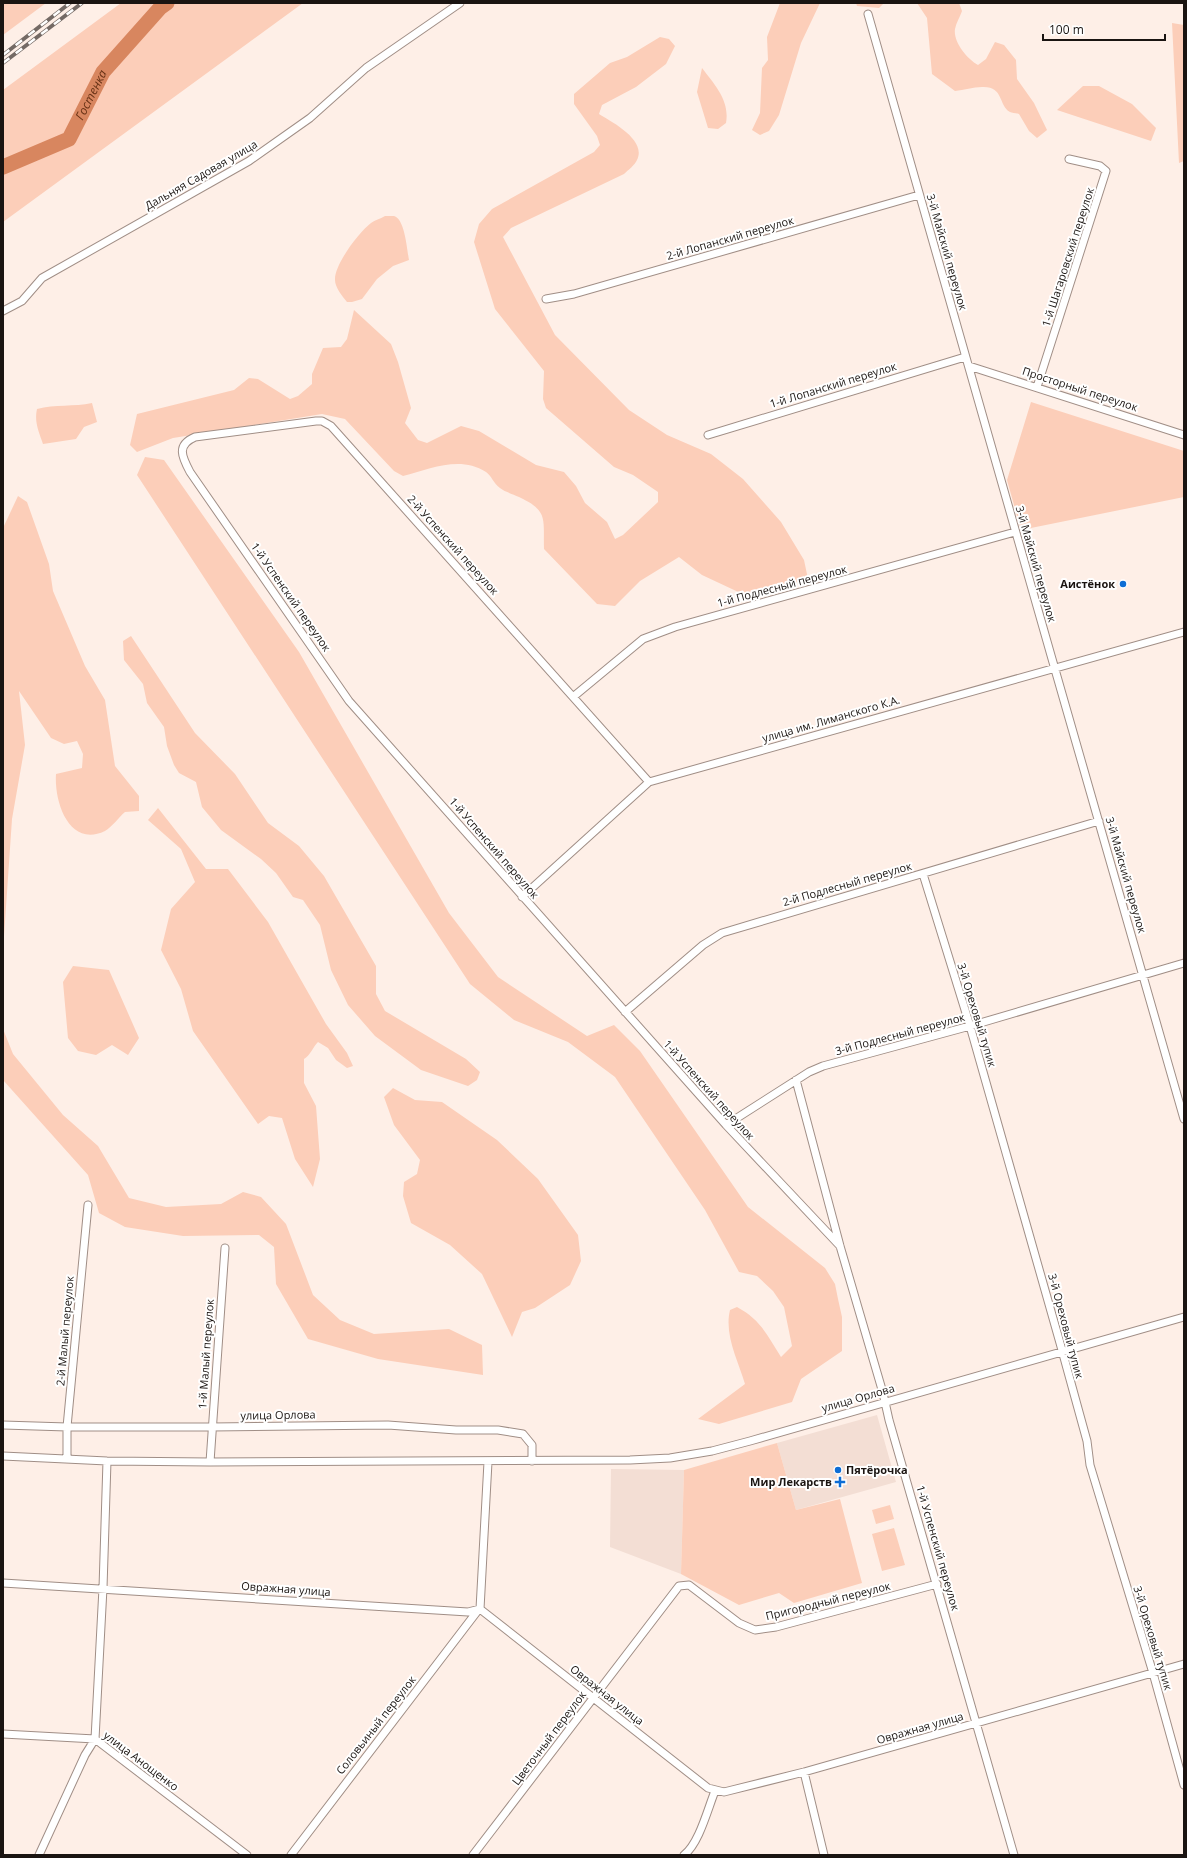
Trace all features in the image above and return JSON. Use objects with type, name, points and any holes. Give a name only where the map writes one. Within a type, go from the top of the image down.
[{"type":"street","name":"Дальняя Садовая улица","points":[[3,310],[22,301],[42,278],[249,161],[310,118],[366,68],[460,3]]},
{"type":"street","name":"3-й Майский переулок","points":[[868,14],[1184,1119]]},
{"type":"street","name":"1-й Шагаровский переулок","points":[[1037,387],[1106,171],[1100,166],[1069,159]]},
{"type":"street","name":"2-й Лопанский переулок","points":[[546,299],[574,294],[919,195]]},
{"type":"street","name":"1-й Лопанский переулок","points":[[708,435],[966,357]]},
{"type":"street","name":"Просторный переулок","points":[[968,366],[1184,435]]},
{"type":"street","name":"2-й Успенский переулок","points":[[195,437],[316,421],[322,421],[330,426],[649,782]]},
{"type":"street","name":"1-й Успенский переулок","points":[[195,437],[189,439],[184,445],[182,454],[190,472],[349,701],[726,1125],[840,1246]]},
{"type":"street","name":"1-й Подлесный переулок","points":[[573,697],[642,639],[675,627],[1015,532]]},
{"type":"street","name":"улица им. Лиманского К.А.","points":[[522,897],[649,782],[1184,632]]},
{"type":"street","name":"2-й Подлесный переулок","points":[[625,1012],[703,945],[722,933],[1099,821]]},
{"type":"street","name":"3-й Ореховый тупик","points":[[923,874],[970,1026],[1062,1351],[1086,1441],[1090,1465],[1153,1673],[1184,1785]]},
{"type":"street","name":"3-й Подлесный переулок","points":[[726,1125],[809,1072],[823,1066],[1143,977],[1184,963]]},
{"type":"street","name":"1-й Успенский переулок","points":[[796,1080],[840,1246],[1014,1855]]},
{"type":"street","name":"2-й Малый переулок","points":[[67,1458],[67,1427],[88,1205]]},
{"type":"street","name":"1-й Малый переулок","points":[[210,1462],[211,1427],[225,1248]]},
{"type":"street","name":"улица Орлова","points":[[3,1456],[107,1461],[210,1462],[488,1462],[670,1458],[712,1451],[1184,1317]]},
{"type":"street","name":"улица Орлова","points":[[3,1425],[67,1427],[388,1425],[456,1430],[498,1430],[523,1434],[532,1445],[532,1461]]},
{"type":"street","points":[[39,1855],[85,1755],[95,1739],[103,1588],[107,1461]]},
{"type":"street","points":[[480,1609],[488,1462]]},
{"type":"street","name":"Овражная улица","points":[[3,1583],[103,1588],[468,1612],[480,1609],[708,1788],[715,1791],[724,1792],[804,1772],[1184,1664]]},
{"type":"street","name":"Пригородный переулок","points":[[689,1585],[739,1624],[755,1630],[776,1627],[937,1584]]},
{"type":"street","name":"Цветочный переулок","points":[[474,1855],[594,1698],[670,1595],[679,1586],[689,1585]]},
{"type":"street","name":"Соловьиный переулок","points":[[291,1855],[480,1609]]},
{"type":"street","name":"улица Анощенко","points":[[3,1734],[95,1739],[247,1855]]},
{"type":"street","points":[[804,1772],[824,1855]]},
{"type":"street","points":[[684,1855],[689,1851],[701,1827],[715,1791]]},
{"type":"shaded area","points":[[3,3],[46,3],[3,35]]},
{"type":"shaded area","points":[[121,3],[303,3],[3,222],[3,90]]},
{"type":"shaded area","points":[[780,3],[820,3],[801,43],[779,115],[769,131],[760,135],[752,130],[760,113],[762,68],[768,60],[767,37]]},
{"type":"shaded area","points":[[856,3],[884,3],[879,8],[857,6]]},
{"type":"shaded area","points":[[917,3],[959,3],[962,11],[956,24],[956,39],[958,45],[969,59],[978,65],[986,59],[995,42],[1004,45],[1016,60],[1017,79],[1034,103],[1047,130],[1037,138],[1029,131],[1019,114],[1010,112],[1006,109],[1000,96],[994,90],[975,87],[955,91],[932,74],[927,18]]},
{"type":"shaded area","points":[[1172,23],[1184,25],[1184,161],[1179,163]]},
{"type":"shaded area","points":[[660,37],[669,39],[675,46],[666,64],[636,87],[602,105],[599,114],[627,132],[633,139],[639,153],[635,164],[624,174],[511,228],[503,237],[555,335],[629,410],[667,435],[711,454],[743,479],[781,522],[804,560],[808,579],[749,597],[702,575],[679,557],[640,581],[615,606],[597,604],[544,549],[544,523],[540,512],[529,502],[504,491],[486,472],[466,464],[455,464],[434,467],[403,476],[394,471],[345,419],[322,414],[173,438],[137,452],[130,445],[137,414],[234,390],[249,378],[258,379],[290,399],[298,396],[312,384],[312,374],[323,348],[341,347],[347,339],[354,310],[391,344],[398,362],[411,408],[405,423],[418,440],[427,443],[461,426],[479,431],[536,465],[564,472],[576,486],[585,503],[607,522],[615,539],[623,535],[658,502],[658,492],[633,475],[614,467],[546,408],[543,399],[544,371],[495,309],[474,242],[479,224],[492,209],[594,152],[600,145],[597,136],[574,104],[574,94],[610,63],[627,57]]},
{"type":"shaded area","points":[[702,68],[724,100],[727,115],[726,123],[718,129],[708,128],[697,92]]},
{"type":"shaded area","points":[[1083,86],[1099,86],[1132,104],[1156,128],[1151,141],[1057,110]]},
{"type":"shaded area","points":[[385,216],[394,216],[398,218],[401,223],[405,235],[409,260],[393,266],[377,279],[362,299],[347,302],[335,283],[339,266],[348,249],[366,227]]},
{"type":"shaded area","points":[[1031,402],[1184,451],[1184,497],[1021,530],[1007,480]]},
{"type":"shaded area","points":[[92,403],[97,422],[84,427],[76,439],[43,444],[37,423],[37,409]]},
{"type":"shaded area","points":[[145,457],[164,460],[299,652],[449,913],[498,977],[587,1036],[614,1025],[640,1051],[748,1207],[825,1268],[835,1284],[842,1317],[842,1351],[801,1379],[792,1402],[719,1424],[698,1419],[745,1384],[730,1338],[730,1310],[737,1307],[752,1317],[763,1329],[781,1357],[792,1346],[784,1307],[773,1291],[757,1276],[739,1272],[705,1210],[615,1077],[568,1042],[514,1020],[470,984],[137,475]]},
{"type":"shaded area","points":[[18,496],[27,502],[49,564],[53,591],[85,666],[105,700],[115,766],[139,796],[139,811],[125,812],[108,829],[92,835],[82,833],[73,828],[61,809],[56,785],[56,774],[82,768],[83,754],[77,741],[64,744],[51,738],[19,691],[25,745],[12,819],[3,951],[3,528]]},
{"type":"shaded area","points":[[131,636],[195,733],[235,774],[268,823],[299,846],[324,876],[376,966],[376,994],[385,1011],[466,1059],[480,1072],[477,1080],[468,1086],[421,1070],[375,1036],[348,1005],[331,970],[320,925],[303,900],[293,897],[276,873],[261,859],[221,830],[202,807],[196,782],[179,773],[174,765],[167,746],[164,727],[147,703],[143,684],[124,660],[123,641]]},
{"type":"shaded area","points":[[158,808],[206,869],[228,869],[268,922],[326,1024],[347,1053],[353,1066],[347,1068],[336,1060],[328,1048],[318,1042],[304,1059],[304,1083],[316,1106],[320,1159],[313,1187],[295,1159],[282,1118],[269,1116],[258,1124],[193,1031],[181,989],[161,950],[171,909],[195,882],[181,849],[148,820]]},
{"type":"shaded area","points":[[73,966],[109,970],[139,1038],[128,1055],[112,1045],[96,1055],[78,1051],[68,1038],[63,982]]},
{"type":"shaded area","points":[[3,1029],[13,1054],[63,1115],[98,1146],[129,1198],[166,1207],[221,1204],[243,1192],[261,1197],[286,1224],[313,1295],[340,1320],[374,1334],[449,1329],[482,1345],[483,1375],[378,1359],[308,1339],[276,1284],[274,1247],[259,1235],[183,1236],[125,1227],[99,1213],[88,1175],[3,1080]]},
{"type":"shaded area","points":[[393,1088],[415,1100],[442,1102],[497,1140],[538,1179],[578,1235],[581,1261],[570,1285],[535,1308],[522,1312],[512,1337],[482,1274],[450,1245],[411,1223],[403,1196],[404,1182],[417,1174],[420,1160],[394,1125],[384,1097]]},
{"type":"shaded area","points":[[877,1415],[896,1482],[796,1510],[777,1443]]},
{"type":"shaded area","points":[[777,1443],[796,1510],[840,1499],[862,1583],[794,1603],[779,1593],[739,1605],[681,1574],[684,1470]]},
{"type":"shaded area","points":[[611,1469],[684,1470],[681,1574],[610,1547]]},
{"type":"shaded area","points":[[890,1505],[894,1519],[876,1524],[872,1510]]},
{"type":"shaded area","points":[[894,1528],[905,1565],[882,1571],[872,1534]]},
{"type":"waterway","name":"Гостенка","points":[[3,167],[69,139],[103,72],[160,8],[167,3]]},
{"type":"railway","points":[[3,55],[70,3]]},
{"type":"railway","points":[[3,63],[82,3]]},
{"type":"place","name":"Аистёнок","points":[[1123,584]]},
{"type":"place","name":"Пятёрочка","points":[[838,1470]]},
{"type":"place","name":"Мир Лекарств","points":[[840,1482]]}]
